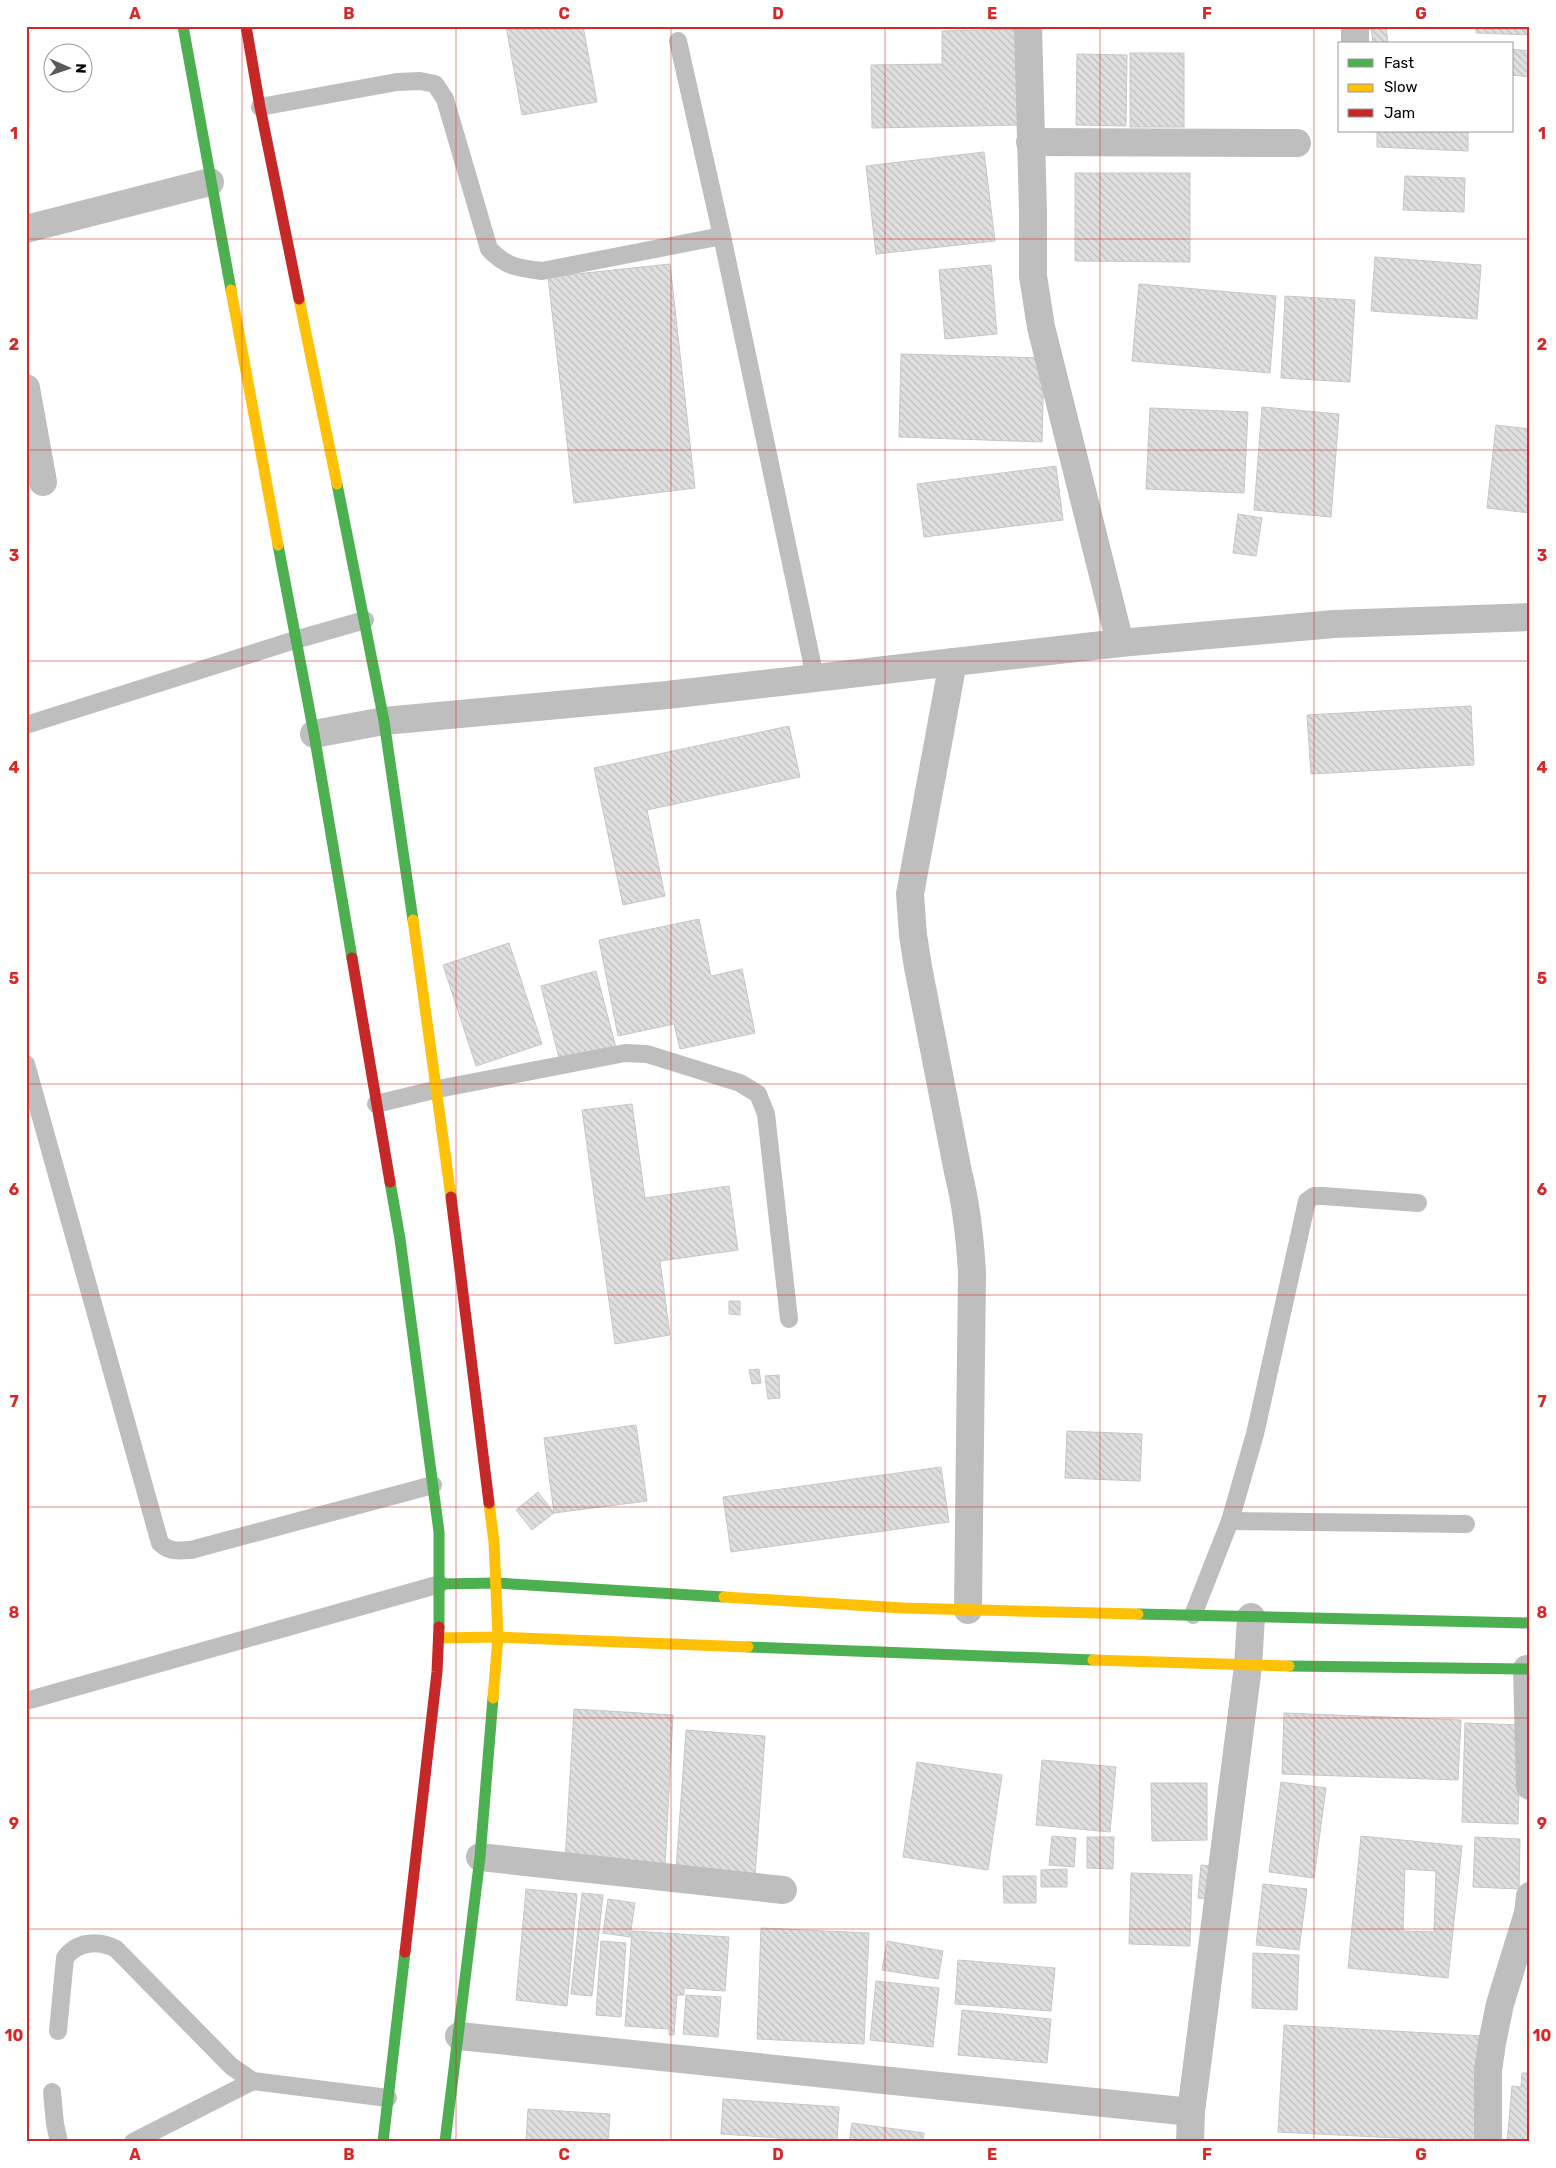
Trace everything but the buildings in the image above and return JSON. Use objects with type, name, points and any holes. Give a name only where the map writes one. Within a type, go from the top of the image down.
[{"type":"main road","points":[[183,26],[210,182],[314,734],[400,1239],[439,1532],[440,1584],[437,1672],[383,2142]]},
{"type":"main road","points":[[246,26],[260,107],[384,721],[438,1089],[494,1542],[498,1637],[480,1857],[445,2142]]},
{"type":"main road","points":[[440,1584],[497,1583],[903,1608],[1530,1623]]},
{"type":"main road","points":[[439,1638],[498,1637],[1248,1666],[1528,1669]]},
{"type":"street","points":[[1028,26],[1033,276],[1041,327],[1120,643]]},
{"type":"street","points":[[1355,26],[1355,42]]},
{"type":"street","points":[[1030,142],[1297,143]]},
{"type":"street","points":[[26,229],[210,182]]},
{"type":"street","points":[[26,388],[43,482]]},
{"type":"street","points":[[314,734],[384,721],[667,695],[1120,643],[1334,624],[1530,617]]},
{"type":"street","points":[[953,662],[910,894],[912,935],[966,1206],[970,1235],[972,1273],[968,1610]]},
{"type":"street","points":[[1190,2142],[1191,2112],[1248,1666],[1251,1617]]},
{"type":"street","points":[[1528,1669],[1530,1786]]},
{"type":"street","points":[[480,1857],[783,1890]]},
{"type":"street","points":[[1488,2142],[1488,2071],[1492,2043],[1500,2004],[1528,1913],[1530,1896]]},
{"type":"street","points":[[459,2036],[1191,2112]]},
{"type":"lane","points":[[678,42],[722,236],[815,677]]},
{"type":"lane","points":[[260,107],[397,82],[420,81],[435,84],[445,99],[489,249],[500,261],[517,268],[542,270],[722,236]]},
{"type":"lane","points":[[26,725],[295,640],[365,620]]},
{"type":"lane","points":[[376,1104],[438,1089],[625,1053],[647,1054],[746,1086],[758,1094],[766,1114],[789,1319]]},
{"type":"lane","points":[[26,1064],[160,1542],[166,1549],[176,1551],[191,1550],[433,1485]]},
{"type":"lane","points":[[1193,1615],[1230,1521],[1262,1405],[1307,1201],[1314,1196],[1323,1196],[1418,1203]]},
{"type":"lane","points":[[1230,1521],[1466,1524]]},
{"type":"lane","points":[[26,1701],[440,1584]]},
{"type":"lane","points":[[58,2031],[66,1958],[70,1952],[79,1946],[92,1943],[106,1944],[116,1949],[231,2066],[253,2081],[388,2098]]},
{"type":"lane","points":[[133,2142],[253,2081]]},
{"type":"lane","points":[[52,2092],[59,2142]]},
{"type":"traffic: fast","points":[[183,26],[231,290]]},
{"type":"traffic: fast","points":[[337,484],[384,721],[413,920]]},
{"type":"traffic: fast","points":[[278,545],[314,734],[352,958]]},
{"type":"traffic: fast","points":[[390,1182],[400,1239],[439,1532],[439,1627]]},
{"type":"traffic: fast","points":[[440,1584],[497,1583],[724,1597]]},
{"type":"traffic: fast","points":[[1138,1614],[1530,1623]]},
{"type":"traffic: fast","points":[[748,1647],[1093,1660]]},
{"type":"traffic: fast","points":[[1289,1666],[1530,1669]]},
{"type":"traffic: fast","points":[[445,2142],[480,1857],[493,1698]]},
{"type":"traffic: fast","points":[[383,2142],[405,1952]]},
{"type":"traffic: slow","points":[[231,290],[278,545]]},
{"type":"traffic: slow","points":[[299,299],[337,484]]},
{"type":"traffic: slow","points":[[413,920],[451,1197]]},
{"type":"traffic: slow","points":[[489,1503],[494,1542],[498,1637],[493,1698]]},
{"type":"traffic: slow","points":[[724,1597],[903,1608],[1138,1614]]},
{"type":"traffic: slow","points":[[439,1638],[498,1637],[748,1647]]},
{"type":"traffic: slow","points":[[1093,1660],[1289,1666]]},
{"type":"traffic: jam","points":[[246,26],[260,107],[299,299]]},
{"type":"traffic: jam","points":[[352,958],[390,1182]]},
{"type":"traffic: jam","points":[[451,1197],[489,1503]]},
{"type":"traffic: jam","points":[[405,1952],[437,1672],[439,1627]]}]
